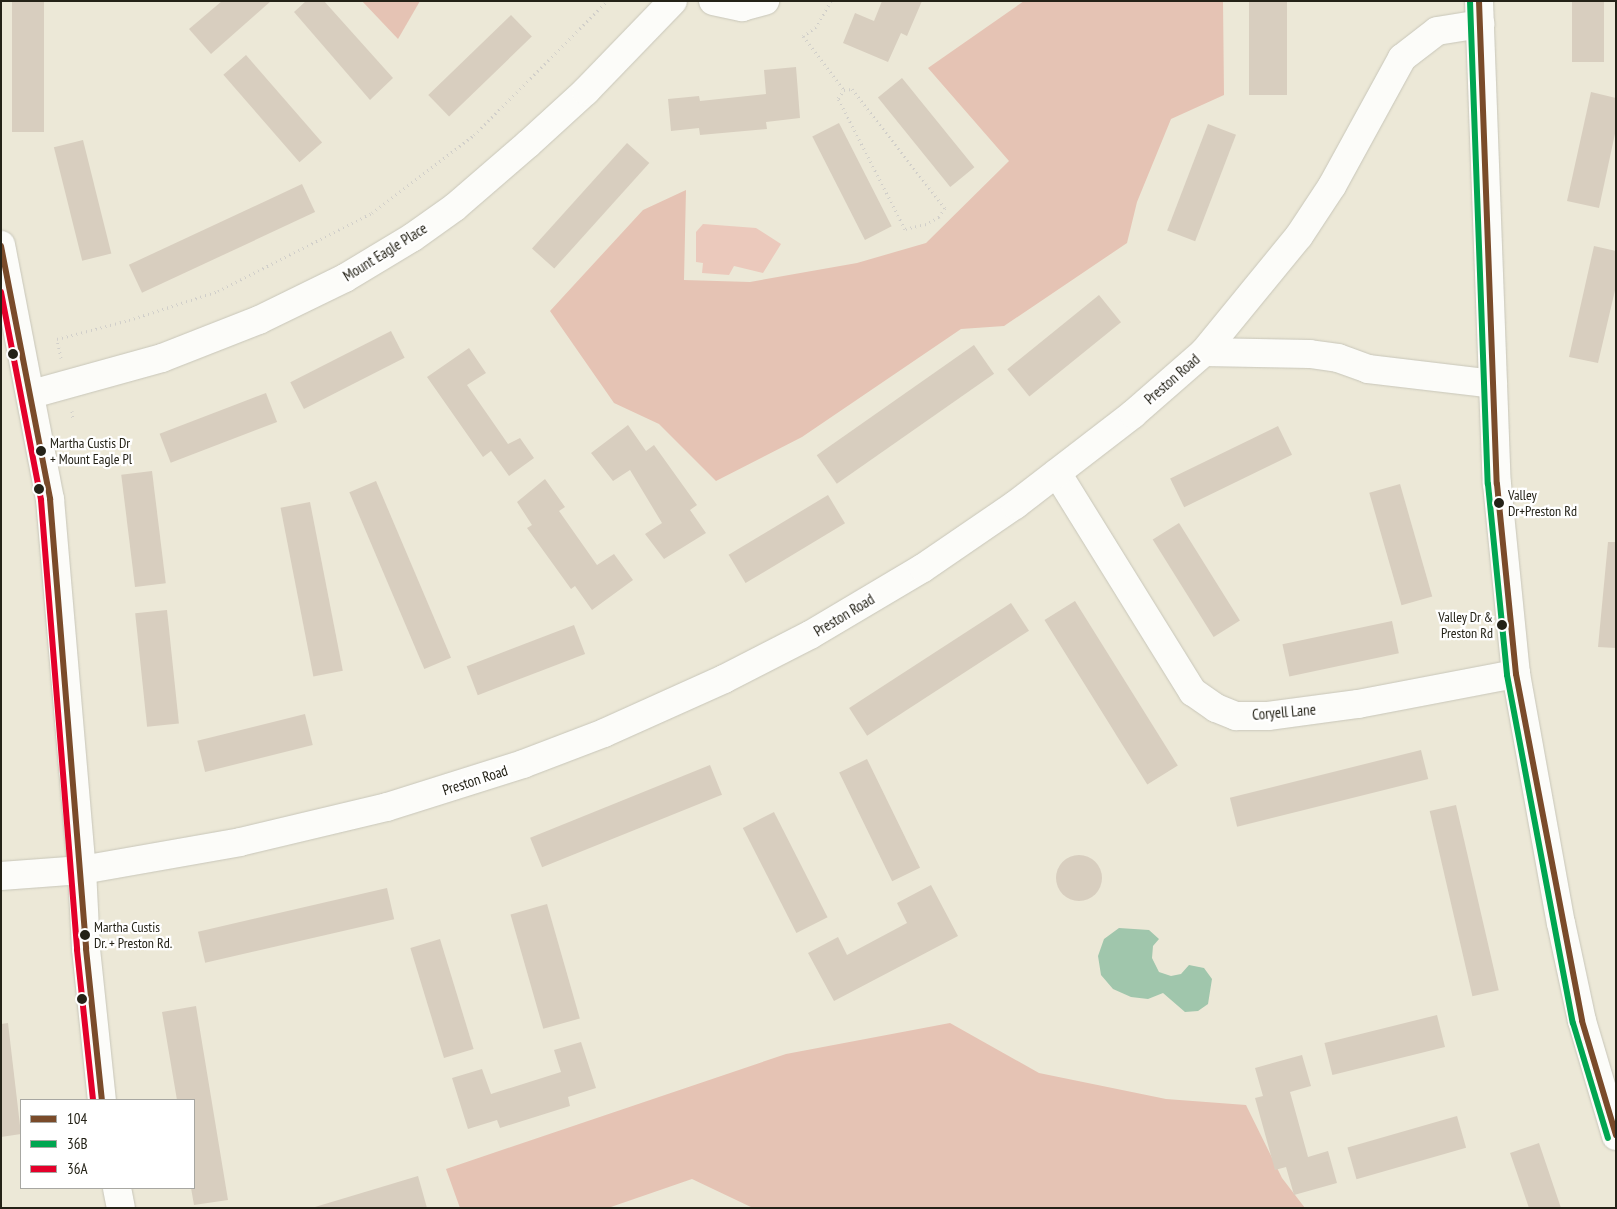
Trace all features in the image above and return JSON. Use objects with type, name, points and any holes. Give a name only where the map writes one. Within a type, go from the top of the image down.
[{"type":"street","name":"Mount Eagle Place","points":[[32,394],[162,358],[259,320],[345,278],[413,237],[455,207],[528,144],[586,91],[673,1]]},
{"type":"street","points":[[713,1],[742,6],[765,1]]},
{"type":"street","points":[[1480,13],[1497,484],[1516,674],[1560,923],[1582,1021],[1616,1136]]},
{"type":"street","name":"Preston Road","points":[[1,876],[82,870],[321,825],[523,764],[604,733],[724,680],[810,635],[923,568],[1057,473],[1133,414],[1204,352],[1299,236],[1332,186],[1402,58],[1437,31],[1480,13]]},
{"type":"street","points":[[1,245],[32,394],[50,499],[82,870],[86,949],[102,1099]]},
{"type":"street","points":[[1204,352],[1310,354],[1338,358],[1368,369],[1493,384]]},
{"type":"street","name":"Coryell Lane","points":[[1057,473],[1192,692],[1216,708],[1236,716],[1268,716],[1358,704],[1516,674]]},
{"type":"street","points":[[117,1189],[122,1208]]},
{"type":"path","points":[[73,420],[57,339],[130,320],[218,290],[372,213],[474,135],[607,1]]},
{"type":"path","points":[[831,1],[816,27],[803,36],[844,90]]},
{"type":"path","points":[[852,89],[924,178],[945,208],[939,217],[926,224],[906,229],[838,98],[844,90],[852,89]]},
{"type":"shaded area","points":[[362,1],[420,1],[398,39]]},
{"type":"shaded area","points":[[1024,1],[1223,1],[1224,95],[1171,119],[1137,202],[1127,243],[1004,326],[961,329],[802,437],[716,481],[659,424],[614,403],[550,311],[643,210],[686,190],[684,280],[750,282],[857,263],[926,243],[1009,161],[928,68]]},
{"type":"shaded area","points":[[703,224],[756,228],[781,244],[763,273],[734,266],[729,275],[702,273],[703,263],[696,262],[696,232]]},
{"type":"shaded area","points":[[1119,928],[1149,930],[1159,939],[1153,946],[1152,958],[1159,972],[1171,976],[1181,974],[1189,965],[1204,968],[1212,979],[1208,1004],[1198,1011],[1185,1012],[1163,993],[1148,999],[1131,997],[1113,989],[1101,975],[1098,956],[1104,939]]},
{"type":"shaded area","points":[[950,1023],[1039,1073],[1166,1099],[1246,1105],[1282,1178],[1305,1208],[753,1208],[692,1179],[608,1208],[460,1208],[446,1169],[786,1054]]},
{"type":"building","points":[[12,1],[44,1],[44,132],[12,132]]},
{"type":"building","points":[[222,1],[271,1],[211,54],[189,29]]},
{"type":"building","points":[[306,1],[324,1],[393,78],[370,100],[294,12]]},
{"type":"building","points":[[882,1],[922,1],[907,36],[901,33],[888,62],[843,43],[855,13],[874,21]]},
{"type":"building","points":[[1249,1],[1287,1],[1287,95],[1249,95]]},
{"type":"building","points":[[1572,1],[1604,1],[1604,62],[1572,62]]},
{"type":"building","points":[[511,15],[532,37],[449,116],[428,95]]},
{"type":"building","points":[[246,55],[322,143],[299,162],[223,75]]},
{"type":"building","points":[[796,67],[800,118],[766,122],[767,129],[700,135],[699,128],[671,131],[668,99],[699,96],[700,101],[766,94],[764,70]]},
{"type":"building","points":[[902,78],[974,167],[950,187],[878,98]]},
{"type":"building","points":[[1591,92],[1616,98],[1616,129],[1599,208],[1567,201]]},
{"type":"building","points":[[839,123],[892,226],[865,240],[812,137]]},
{"type":"building","points":[[1208,124],[1236,135],[1195,241],[1167,230]]},
{"type":"building","points":[[83,140],[111,254],[82,261],[54,147]]},
{"type":"building","points":[[627,143],[649,163],[554,269],[532,249]]},
{"type":"building","points":[[302,184],[315,212],[142,293],[129,265]]},
{"type":"building","points":[[1594,246],[1616,251],[1616,286],[1598,363],[1569,357]]},
{"type":"building","points":[[1099,295],[1121,322],[1029,396],[1007,369]]},
{"type":"building","points":[[391,331],[405,358],[304,409],[290,382]]},
{"type":"building","points":[[974,345],[994,374],[837,484],[817,455]]},
{"type":"building","points":[[469,348],[486,373],[467,385],[508,444],[520,438],[534,458],[509,476],[491,451],[483,457],[427,377]]},
{"type":"building","points":[[266,393],[277,422],[171,463],[160,434]]},
{"type":"building","points":[[628,425],[646,451],[654,445],[697,505],[690,510],[706,533],[664,559],[645,534],[662,523],[630,470],[613,481],[591,453]]},
{"type":"building","points":[[1278,426],[1292,455],[1184,507],[1170,479]]},
{"type":"building","points":[[152,471],[166,583],[135,587],[121,475]]},
{"type":"building","points":[[545,479],[565,507],[559,511],[597,565],[614,554],[633,580],[592,610],[575,586],[571,589],[527,528],[532,525],[517,502]]},
{"type":"building","points":[[376,481],[451,658],[424,669],[349,492]]},
{"type":"building","points":[[1400,484],[1432,596],[1401,605],[1369,493]]},
{"type":"building","points":[[828,495],[845,523],[746,583],[729,555]]},
{"type":"building","points":[[310,502],[343,671],[313,677],[281,508]]},
{"type":"building","points":[[1179,523],[1240,621],[1214,637],[1153,539]]},
{"type":"building","points":[[1608,542],[1616,542],[1616,648],[1598,647]]},
{"type":"building","points":[[1075,601],[1178,766],[1147,785],[1044,620]]},
{"type":"building","points":[[1011,603],[1029,631],[867,736],[849,708]]},
{"type":"building","points":[[167,610],[179,723],[147,727],[135,613]]},
{"type":"building","points":[[1392,621],[1399,653],[1289,677],[1282,644]]},
{"type":"building","points":[[574,625],[585,654],[478,695],[467,666]]},
{"type":"building","points":[[305,714],[313,745],[205,772],[197,741]]},
{"type":"building","points":[[1421,750],[1428,779],[1237,827],[1230,798]]},
{"type":"building","points":[[867,759],[920,868],[892,881],[839,773]]},
{"type":"building","points":[[710,765],[722,795],[542,867],[530,838]]},
{"type":"building","points":[[1456,805],[1499,990],[1472,996],[1430,811]]},
{"type":"building","points":[[774,812],[828,917],[796,933],[743,828]]},
{"type":"building","points":[[1074,855],[1084,855],[1098,865],[1102,878],[1098,891],[1092,897],[1084,901],[1074,901],[1060,891],[1056,883],[1056,873],[1066,859]]},
{"type":"building","points":[[931,885],[958,936],[834,1001],[808,953],[838,937],[847,955],[907,923],[897,903]]},
{"type":"building","points":[[387,888],[394,919],[205,963],[198,932]]},
{"type":"building","points":[[547,904],[580,1018],[543,1029],[510,914]]},
{"type":"building","points":[[440,939],[474,1049],[444,1058],[410,948]]},
{"type":"building","points":[[196,1006],[228,1200],[194,1205],[191,1189],[195,1189],[195,1099],[177,1099],[162,1012]]},
{"type":"building","points":[[1437,1015],[1445,1047],[1332,1075],[1324,1043]]},
{"type":"building","points":[[8,1023],[20,1134],[1,1137],[1,1024]]},
{"type":"building","points":[[581,1042],[596,1088],[568,1097],[570,1106],[500,1128],[497,1120],[468,1129],[452,1078],[482,1069],[491,1094],[561,1072],[554,1050]]},
{"type":"building","points":[[1302,1055],[1311,1086],[1290,1092],[1308,1157],[1328,1151],[1337,1183],[1294,1195],[1286,1167],[1275,1170],[1255,1098],[1263,1096],[1255,1068]]},
{"type":"building","points":[[1457,1116],[1466,1148],[1357,1179],[1347,1147]]},
{"type":"building","points":[[1539,1143],[1561,1208],[1529,1208],[1510,1153]]},
{"type":"building","points":[[418,1176],[427,1208],[315,1208],[315,1207]]},
{"type":"transit line","name":"36B","points":[[1470,1],[1488,484],[1507,675],[1573,1023],[1608,1138]]},
{"type":"transit line","name":"104","points":[[1479,1],[1497,484],[1516,674],[1582,1021],[1616,1135]]},
{"type":"transit line","name":"104","points":[[1,246],[50,499],[86,949],[102,1099]]},
{"type":"transit line","name":"36A","points":[[1,292],[41,500],[77,950],[93,1099]]},
{"type":"place","name":"Martha Custis Dr + Mount Eagle Pl","points":[[41,451]]},
{"type":"place","name":"Valley Dr+Preston Rd","points":[[1499,503]]},
{"type":"place","name":"Valley Dr & Preston Rd","points":[[1502,625]]},
{"type":"place","name":"Martha Custis Dr. + Preston Rd.","points":[[85,935]]}]
